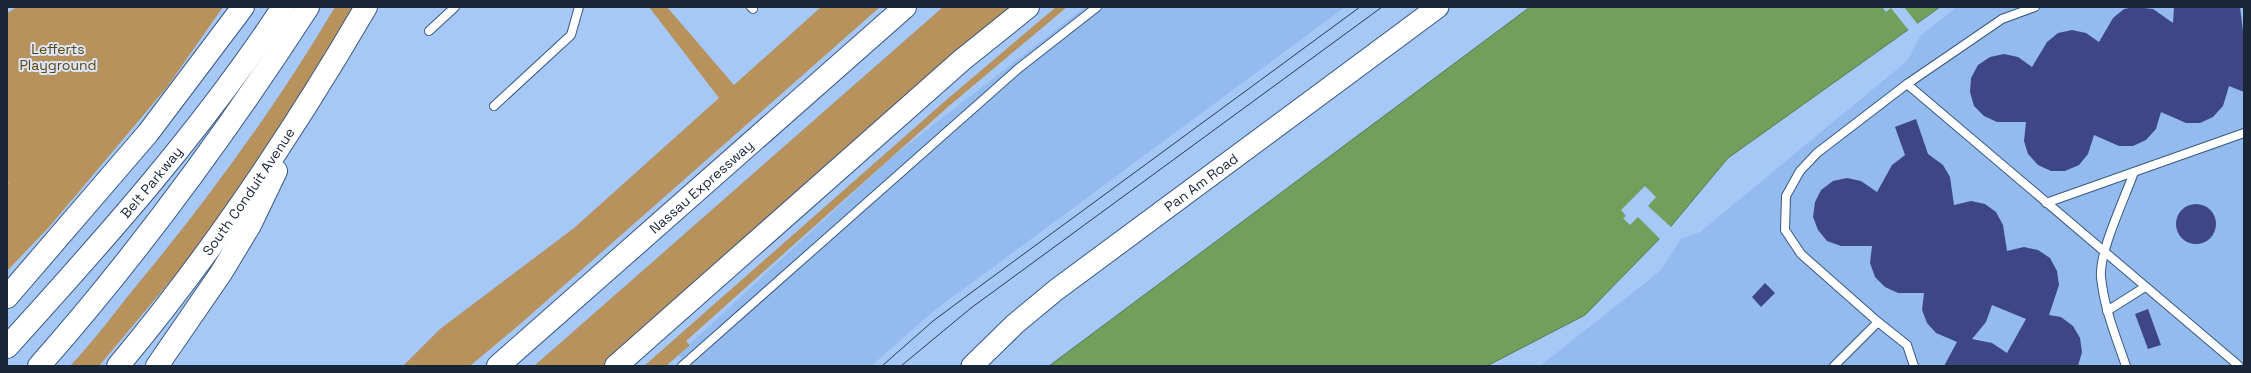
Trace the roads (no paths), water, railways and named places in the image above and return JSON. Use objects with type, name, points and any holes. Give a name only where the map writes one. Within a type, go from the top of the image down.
[{"type":"main road","points":[[7,297],[148,134],[243,7]]},
{"type":"main road","name":"Belt Parkway","points":[[7,347],[102,239],[188,136],[238,72],[283,7]]},
{"type":"main road","points":[[39,366],[106,288],[157,222],[250,94],[308,7]]},
{"type":"main road","name":"South Conduit Avenue","points":[[118,366],[200,261],[308,103],[366,7]]},
{"type":"main road","name":"Nassau Expressway","points":[[498,366],[905,7]]},
{"type":"main road","points":[[616,366],[962,60],[1028,7]]},
{"type":"main road","points":[[157,366],[217,279],[250,225],[308,103]]},
{"type":"street","name":"Pan Am Road","points":[[972,366],[1015,324],[1056,290],[1438,7]]},
{"type":"lane","points":[[429,31],[455,7]]},
{"type":"lane","points":[[494,106],[571,35],[579,7]]},
{"type":"lane","points":[[682,366],[1020,68],[1097,7]]},
{"type":"lane","points":[[1914,366],[1907,345],[1878,322],[1801,254],[1785,230],[1786,196],[1800,171],[1817,152],[1907,84],[2002,19],[2035,7]]},
{"type":"lane","points":[[1907,84],[2237,366],[2244,363]]},
{"type":"lane","points":[[2046,203],[2244,133]]},
{"type":"lane","points":[[2126,366],[2107,311],[2101,276],[2105,253],[2134,172]]},
{"type":"lane","points":[[2107,311],[2145,287]]},
{"type":"lane","points":[[1834,366],[1878,322]]},
{"type":"tram line","points":[[882,366],[933,321],[1360,7]]},
{"type":"tram line","points":[[901,366],[971,308],[1382,7]]},
{"type":"park label","name":"Lefferts Playground","points":[[58,58]]}]
